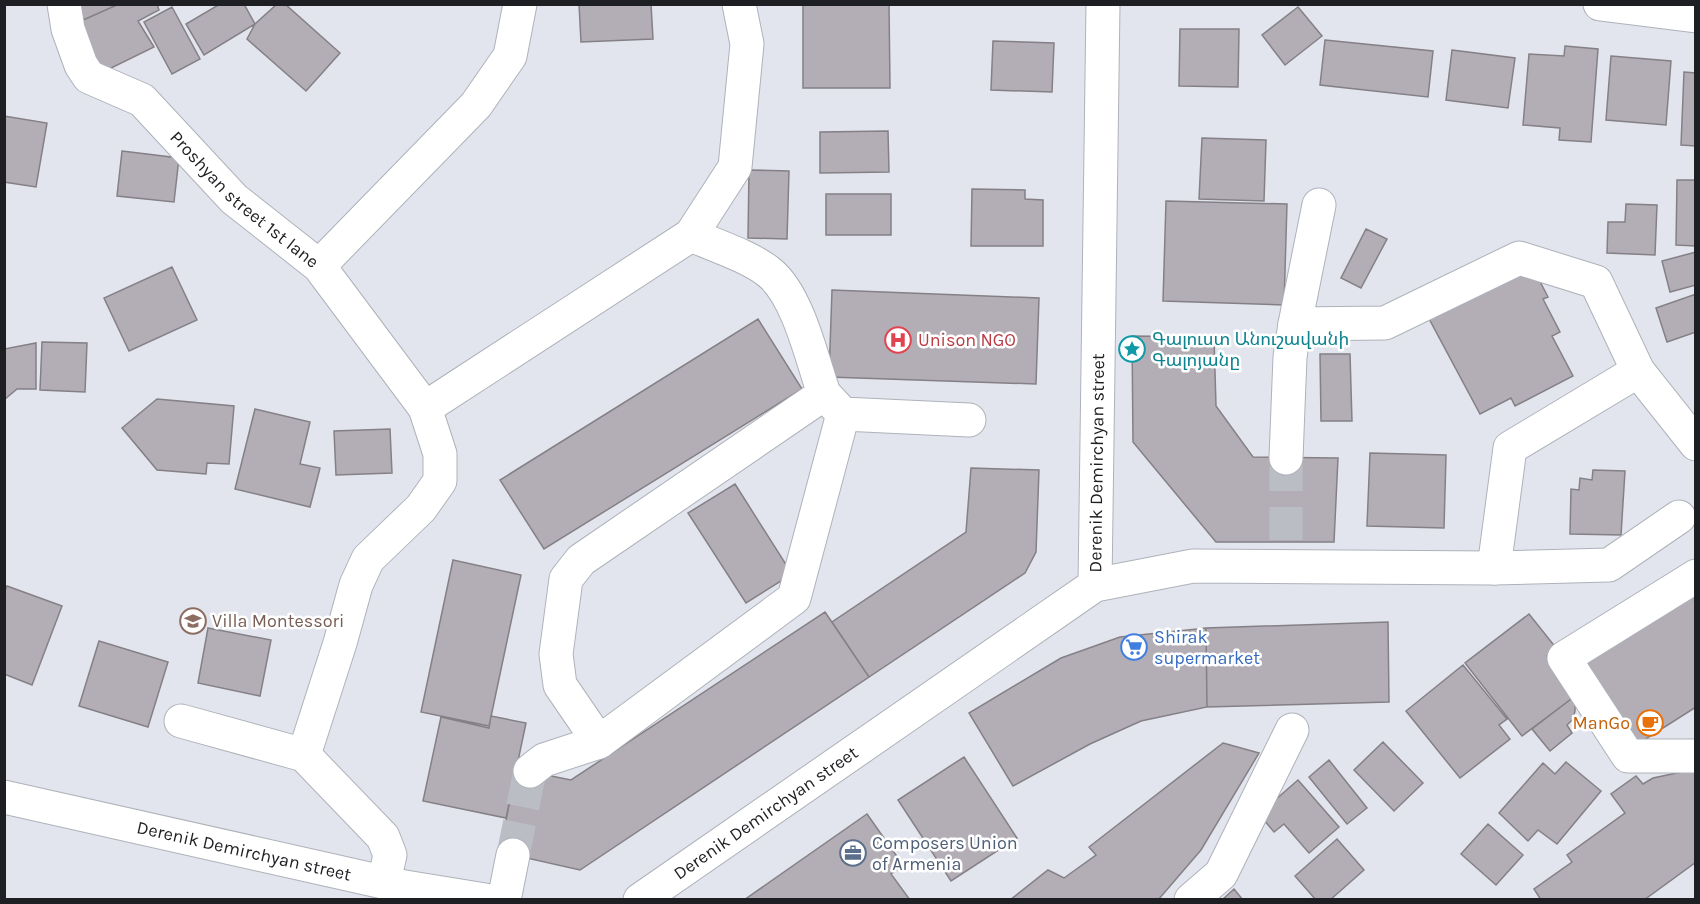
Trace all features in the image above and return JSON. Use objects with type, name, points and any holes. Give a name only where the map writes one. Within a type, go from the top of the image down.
[{"type":"street","name":"Proshyan street 1st lane","points":[[64,4],[68,28],[81,65],[89,77],[142,100],[234,199],[319,266],[425,408],[440,454],[440,481],[421,508],[368,560],[356,585],[304,755]]},
{"type":"street","points":[[319,266],[476,105],[510,56],[520,4]]},
{"type":"street","points":[[425,408],[691,235],[735,167],[747,44],[739,4]]},
{"type":"street","name":"Derenik Demirchyan street","points":[[640,900],[1095,585],[1103,4]]},
{"type":"street","points":[[1600,4],[1695,15]]},
{"type":"street","points":[[1286,458],[1290,357],[1319,205]]},
{"type":"street","points":[[530,771],[544,760],[599,742],[794,598],[833,404],[792,302],[770,273],[743,258],[691,235]]},
{"type":"street","points":[[1295,324],[1385,323],[1519,258],[1596,282],[1638,371],[1695,444]]},
{"type":"street","points":[[1494,568],[1510,448],[1638,371]]},
{"type":"street","points":[[599,742],[560,685],[556,654],[566,579],[580,560],[833,404],[969,420]]},
{"type":"street","points":[[1095,585],[1193,566],[1286,554],[1494,568],[1609,565],[1679,517]]},
{"type":"street","points":[[1695,576],[1564,658],[1628,756],[1695,756]]},
{"type":"street","points":[[181,721],[304,755],[383,837],[390,855],[384,882]]},
{"type":"street","points":[[1191,900],[1221,874],[1292,730]]},
{"type":"street","name":"Derenik Demirchyan street","points":[[4,797],[384,882],[485,900]]},
{"type":"street","points":[[504,900],[513,855]]},
{"type":"building","points":[[75,4],[119,4],[81,21]]},
{"type":"building","points":[[119,4],[157,4],[159,10],[138,21],[154,47],[99,74],[81,21]]},
{"type":"building","points":[[220,4],[244,4],[255,24],[204,55],[186,24]]},
{"type":"building","points":[[277,4],[285,4],[340,53],[306,91],[247,39],[255,24]]},
{"type":"building","points":[[579,4],[651,4],[653,39],[581,42]]},
{"type":"building","points":[[803,4],[889,4],[890,88],[803,88]]},
{"type":"building","points":[[172,7],[200,59],[172,74],[144,22]]},
{"type":"building","points":[[1298,7],[1322,36],[1285,65],[1262,35]]},
{"type":"building","points":[[1180,29],[1239,29],[1238,87],[1179,86]]},
{"type":"building","points":[[1325,40],[1433,51],[1428,97],[1320,85]]},
{"type":"building","points":[[993,41],[1054,43],[1052,92],[991,90]]},
{"type":"building","points":[[1565,46],[1598,49],[1591,142],[1559,140],[1560,128],[1523,125],[1529,54],[1564,56]]},
{"type":"building","points":[[1452,50],[1515,58],[1508,108],[1446,100]]},
{"type":"building","points":[[1611,56],[1671,61],[1666,125],[1606,120]]},
{"type":"building","points":[[1684,72],[1696,73],[1696,146],[1681,145]]},
{"type":"building","points":[[4,116],[47,123],[36,187],[4,182]]},
{"type":"building","points":[[888,131],[889,172],[820,173],[820,132]]},
{"type":"building","points":[[1202,138],[1266,140],[1264,201],[1199,199]]},
{"type":"building","points":[[122,151],[179,158],[174,202],[117,196]]},
{"type":"building","points":[[749,170],[789,171],[787,239],[748,238]]},
{"type":"building","points":[[1677,180],[1696,180],[1696,246],[1676,245]]},
{"type":"building","points":[[972,189],[1025,190],[1025,199],[1043,200],[1043,246],[971,246]]},
{"type":"building","points":[[826,194],[891,194],[891,235],[826,235]]},
{"type":"building","points":[[1166,201],[1287,204],[1284,305],[1163,301]]},
{"type":"building","points":[[1626,204],[1657,205],[1655,255],[1607,253],[1608,222],[1625,222]]},
{"type":"building","points":[[1366,229],[1387,239],[1361,288],[1341,278]]},
{"type":"building","points":[[1696,252],[1696,285],[1670,292],[1662,261]]},
{"type":"building","points":[[172,267],[197,320],[129,351],[104,298]]},
{"type":"building","points":[[1533,268],[1548,297],[1543,299],[1560,332],[1552,336],[1573,376],[1515,406],[1511,398],[1480,414],[1426,313]]},
{"type":"building","points":[[832,290],[1039,298],[1036,384],[829,377]]},
{"type":"building","points":[[1696,294],[1696,332],[1667,342],[1656,308]]},
{"type":"building","points":[[758,319],[802,389],[544,549],[500,480]]},
{"type":"building","points":[[1132,336],[1214,337],[1216,406],[1253,457],[1338,458],[1334,542],[1216,542],[1133,442]]},
{"type":"building","points":[[42,342],[87,343],[85,392],[40,390]]},
{"type":"building","points":[[36,343],[36,389],[17,389],[4,400],[4,349]]},
{"type":"building","points":[[1320,354],[1350,354],[1352,421],[1321,421]]},
{"type":"building","points":[[157,399],[234,406],[229,464],[207,463],[206,474],[157,470],[122,428]]},
{"type":"building","points":[[255,409],[310,422],[300,464],[320,468],[310,507],[235,489]]},
{"type":"building","points":[[390,429],[392,473],[336,475],[334,431]]},
{"type":"building","points":[[1370,453],[1446,455],[1444,528],[1367,526]]},
{"type":"building","points":[[971,468],[1039,470],[1036,552],[1025,573],[869,677],[832,622],[966,532]]},
{"type":"building","points":[[1593,470],[1625,471],[1621,535],[1570,534],[1571,489],[1579,490],[1580,478],[1592,480]]},
{"type":"building","points":[[735,484],[792,574],[746,603],[688,513]]},
{"type":"building","points":[[453,560],[521,575],[489,726],[421,712]]},
{"type":"building","points":[[7,586],[62,606],[32,685],[4,674],[4,593]]},
{"type":"building","points":[[1696,591],[1696,707],[1638,744],[1585,664]]},
{"type":"building","points":[[825,612],[869,677],[580,870],[500,852],[516,769],[571,780]]},
{"type":"building","points":[[1529,614],[1557,649],[1547,656],[1575,696],[1522,736],[1465,663]]},
{"type":"building","points":[[1388,622],[1389,702],[1207,707],[1206,628]]},
{"type":"building","points":[[208,628],[271,640],[260,696],[198,683]]},
{"type":"building","points":[[1206,628],[1207,707],[1141,721],[1090,744],[1013,786],[969,713],[1061,658],[1120,637]]},
{"type":"building","points":[[99,641],[168,662],[148,727],[79,706]]},
{"type":"building","points":[[1463,665],[1507,719],[1499,725],[1510,739],[1460,778],[1406,711]]},
{"type":"building","points":[[1575,696],[1573,719],[1567,725],[1572,733],[1550,751],[1532,729]]},
{"type":"building","points":[[491,716],[526,723],[506,818],[423,801],[441,717],[489,728]]},
{"type":"building","points":[[1383,742],[1423,783],[1394,811],[1354,770]]},
{"type":"building","points":[[1223,743],[1259,753],[1201,850],[1158,900],[1010,900],[1048,870],[1064,878],[1096,855],[1089,847]]},
{"type":"building","points":[[964,757],[1017,838],[951,881],[898,800]]},
{"type":"building","points":[[1329,760],[1367,808],[1347,824],[1309,777]]},
{"type":"building","points":[[1566,762],[1601,791],[1557,844],[1538,830],[1528,841],[1499,813],[1543,763],[1555,774]]},
{"type":"building","points":[[1696,769],[1696,862],[1644,900],[1541,900],[1534,889],[1572,862],[1567,855],[1625,813],[1611,794],[1636,776],[1643,784],[1653,778]]},
{"type":"building","points":[[1298,780],[1339,827],[1309,853],[1284,824],[1274,832],[1259,814]]},
{"type":"building","name":"Composers Union of Armenia","points":[[867,814],[903,865],[891,874],[910,900],[744,900]]},
{"type":"building","points":[[1488,824],[1523,855],[1496,885],[1461,854]]},
{"type":"building","points":[[1337,839],[1364,870],[1330,900],[1316,900],[1295,876]]},
{"type":"building","points":[[1234,889],[1243,900],[1222,900]]},
{"type":"tunnel","points":[[1286,458],[1286,542]]},
{"type":"tunnel","points":[[513,855],[530,771]]},
{"type":"place","name":"Unison NGO","points":[[898,340]]},
{"type":"place","name":"Գալուստ Անուշավանի Գալոյանը","points":[[1132,349]]},
{"type":"place","name":"Villa Montessori","points":[[193,621]]},
{"type":"place","name":"Shirak supermarket","points":[[1134,647]]},
{"type":"place","name":"ManGo","points":[[1650,723]]},
{"type":"place","name":"Composers Union of Armenia","points":[[853,853]]}]
